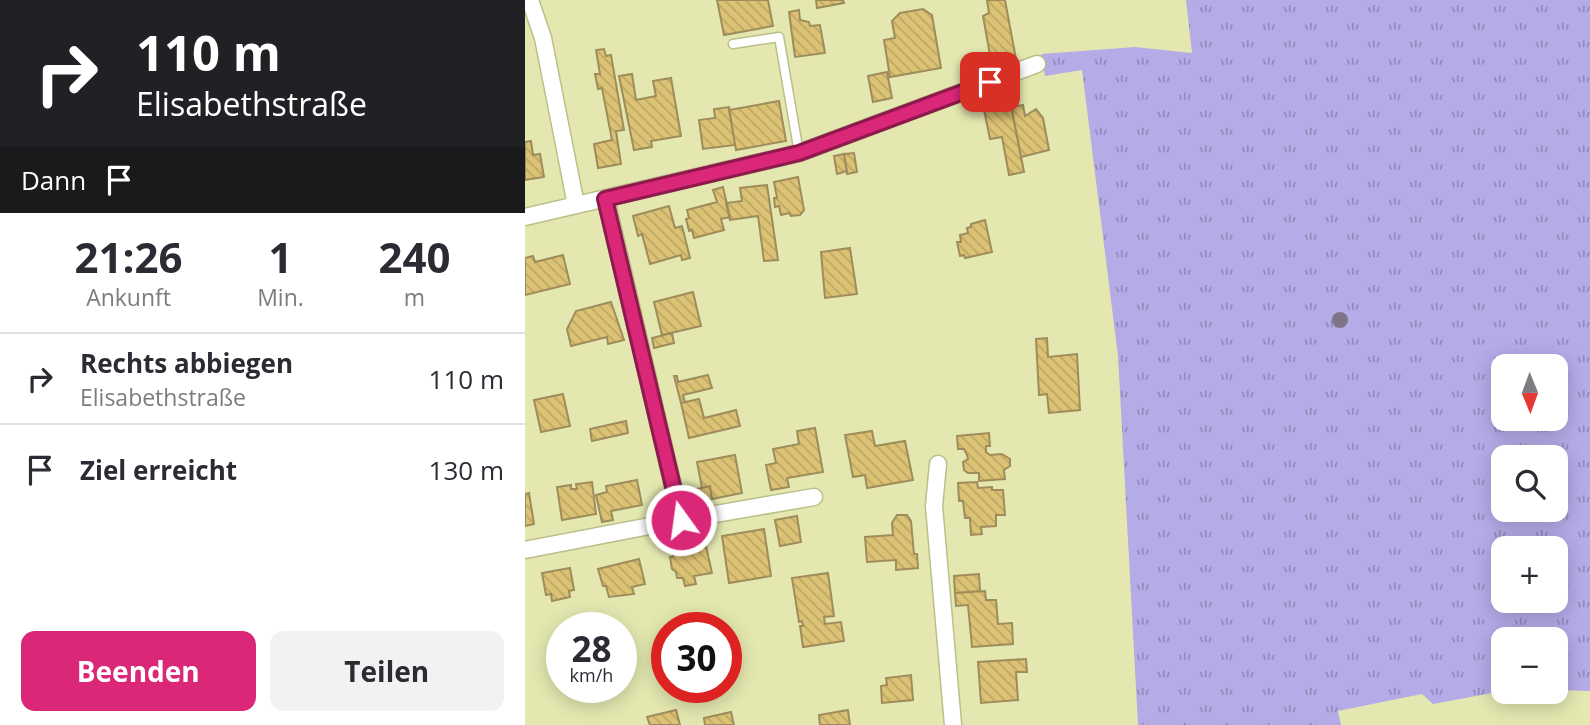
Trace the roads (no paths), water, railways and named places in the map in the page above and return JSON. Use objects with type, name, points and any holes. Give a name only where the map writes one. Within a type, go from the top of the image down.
[{"type":"street","points":[[530,0],[543,38],[576,205]]},
{"type":"street","points":[[525,217],[799,153],[1037,64]]},
{"type":"street","points":[[605,199],[681,520]]},
{"type":"street","points":[[938,464],[935,506],[953,725]]},
{"type":"street","points":[[525,550],[814,498]]},
{"type":"lane","points":[[733,44],[779,37],[799,153]]}]
